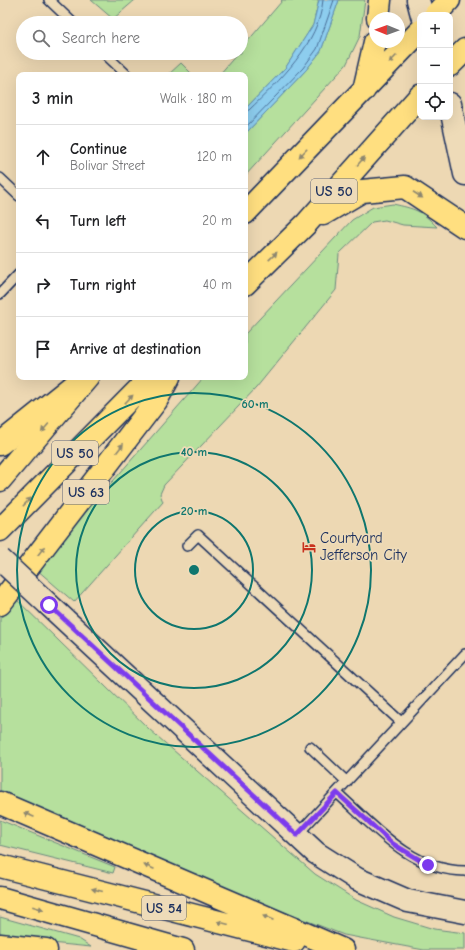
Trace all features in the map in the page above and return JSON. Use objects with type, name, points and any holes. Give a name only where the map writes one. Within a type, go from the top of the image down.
[{"type":"highway","points":[[379,12],[380,0]]},
{"type":"highway","points":[[438,12],[449,0]]},
{"type":"highway","points":[[248,210],[417,34]]},
{"type":"highway","points":[[364,90],[374,48]]},
{"type":"highway","points":[[453,62],[465,50]]},
{"type":"highway","name":"US 50","points":[[248,281],[306,224],[417,99]]},
{"type":"highway","points":[[306,224],[362,191],[405,187],[465,227]]},
{"type":"highway","points":[[0,444],[79,380]]},
{"type":"highway","name":"US 50","points":[[0,480],[85,380]]},
{"type":"highway","name":"US 50","points":[[0,530],[148,380]]},
{"type":"highway","name":"US 63","points":[[0,604],[156,401],[167,380]]},
{"type":"highway","points":[[0,803],[342,950]]},
{"type":"highway","name":"US 54","points":[[0,866],[328,950]]},
{"type":"highway","name":"US 54","points":[[0,898],[183,950]]},
{"type":"highway","points":[[0,945],[46,950]]},
{"type":"street","points":[[418,0],[421,12]]},
{"type":"street","points":[[453,118],[465,174]]},
{"type":"street","points":[[0,559],[316,853],[356,880],[408,901],[465,912]]},
{"type":"lane","points":[[49,0],[66,16]]},
{"type":"lane","points":[[112,60],[125,72]]},
{"type":"lane","points":[[0,178],[16,193]]},
{"type":"lane","points":[[0,294],[16,277]]},
{"type":"lane","points":[[187,546],[198,535],[401,722]]},
{"type":"lane","points":[[297,835],[465,654]]},
{"type":"lane","points":[[310,747],[347,782]]},
{"type":"lane","points":[[337,793],[393,844],[428,865],[454,871],[465,871]]},
{"type":"green space","points":[[91,0],[135,0],[116,16],[110,16]]},
{"type":"green space","points":[[281,0],[319,0],[313,25],[286,67],[248,106],[248,72],[222,72],[232,60],[248,60],[248,41],[282,1]]},
{"type":"green space","points":[[339,0],[365,0],[360,36],[346,65],[248,173],[248,131],[306,70],[321,51]]},
{"type":"green space","points":[[181,63],[190,72],[171,72]]},
{"type":"green space","points":[[393,204],[407,207],[422,214],[437,227],[403,225],[385,220],[372,222],[339,254],[336,290],[256,388],[164,485],[160,494],[163,502],[74,602],[36,569],[201,380],[248,380],[248,331],[352,220],[373,207]]},
{"type":"green space","points":[[14,597],[149,729],[315,874],[356,900],[394,917],[434,929],[465,933],[465,950],[424,950],[344,935],[229,891],[0,795],[0,616]]},
{"type":"green space","points":[[0,820],[115,867],[113,873],[0,845]]},
{"type":"green space","points":[[0,917],[79,939],[91,947],[0,938]]},
{"type":"water","points":[[319,0],[339,0],[321,51],[306,70],[248,131],[248,106],[286,67],[313,25]]},
{"type":"place","name":"Courtyard Jefferson City","points":[[309,547]]},
{"type":"route","points":[[49,605],[297,835],[337,793],[393,844],[428,865]]}]
